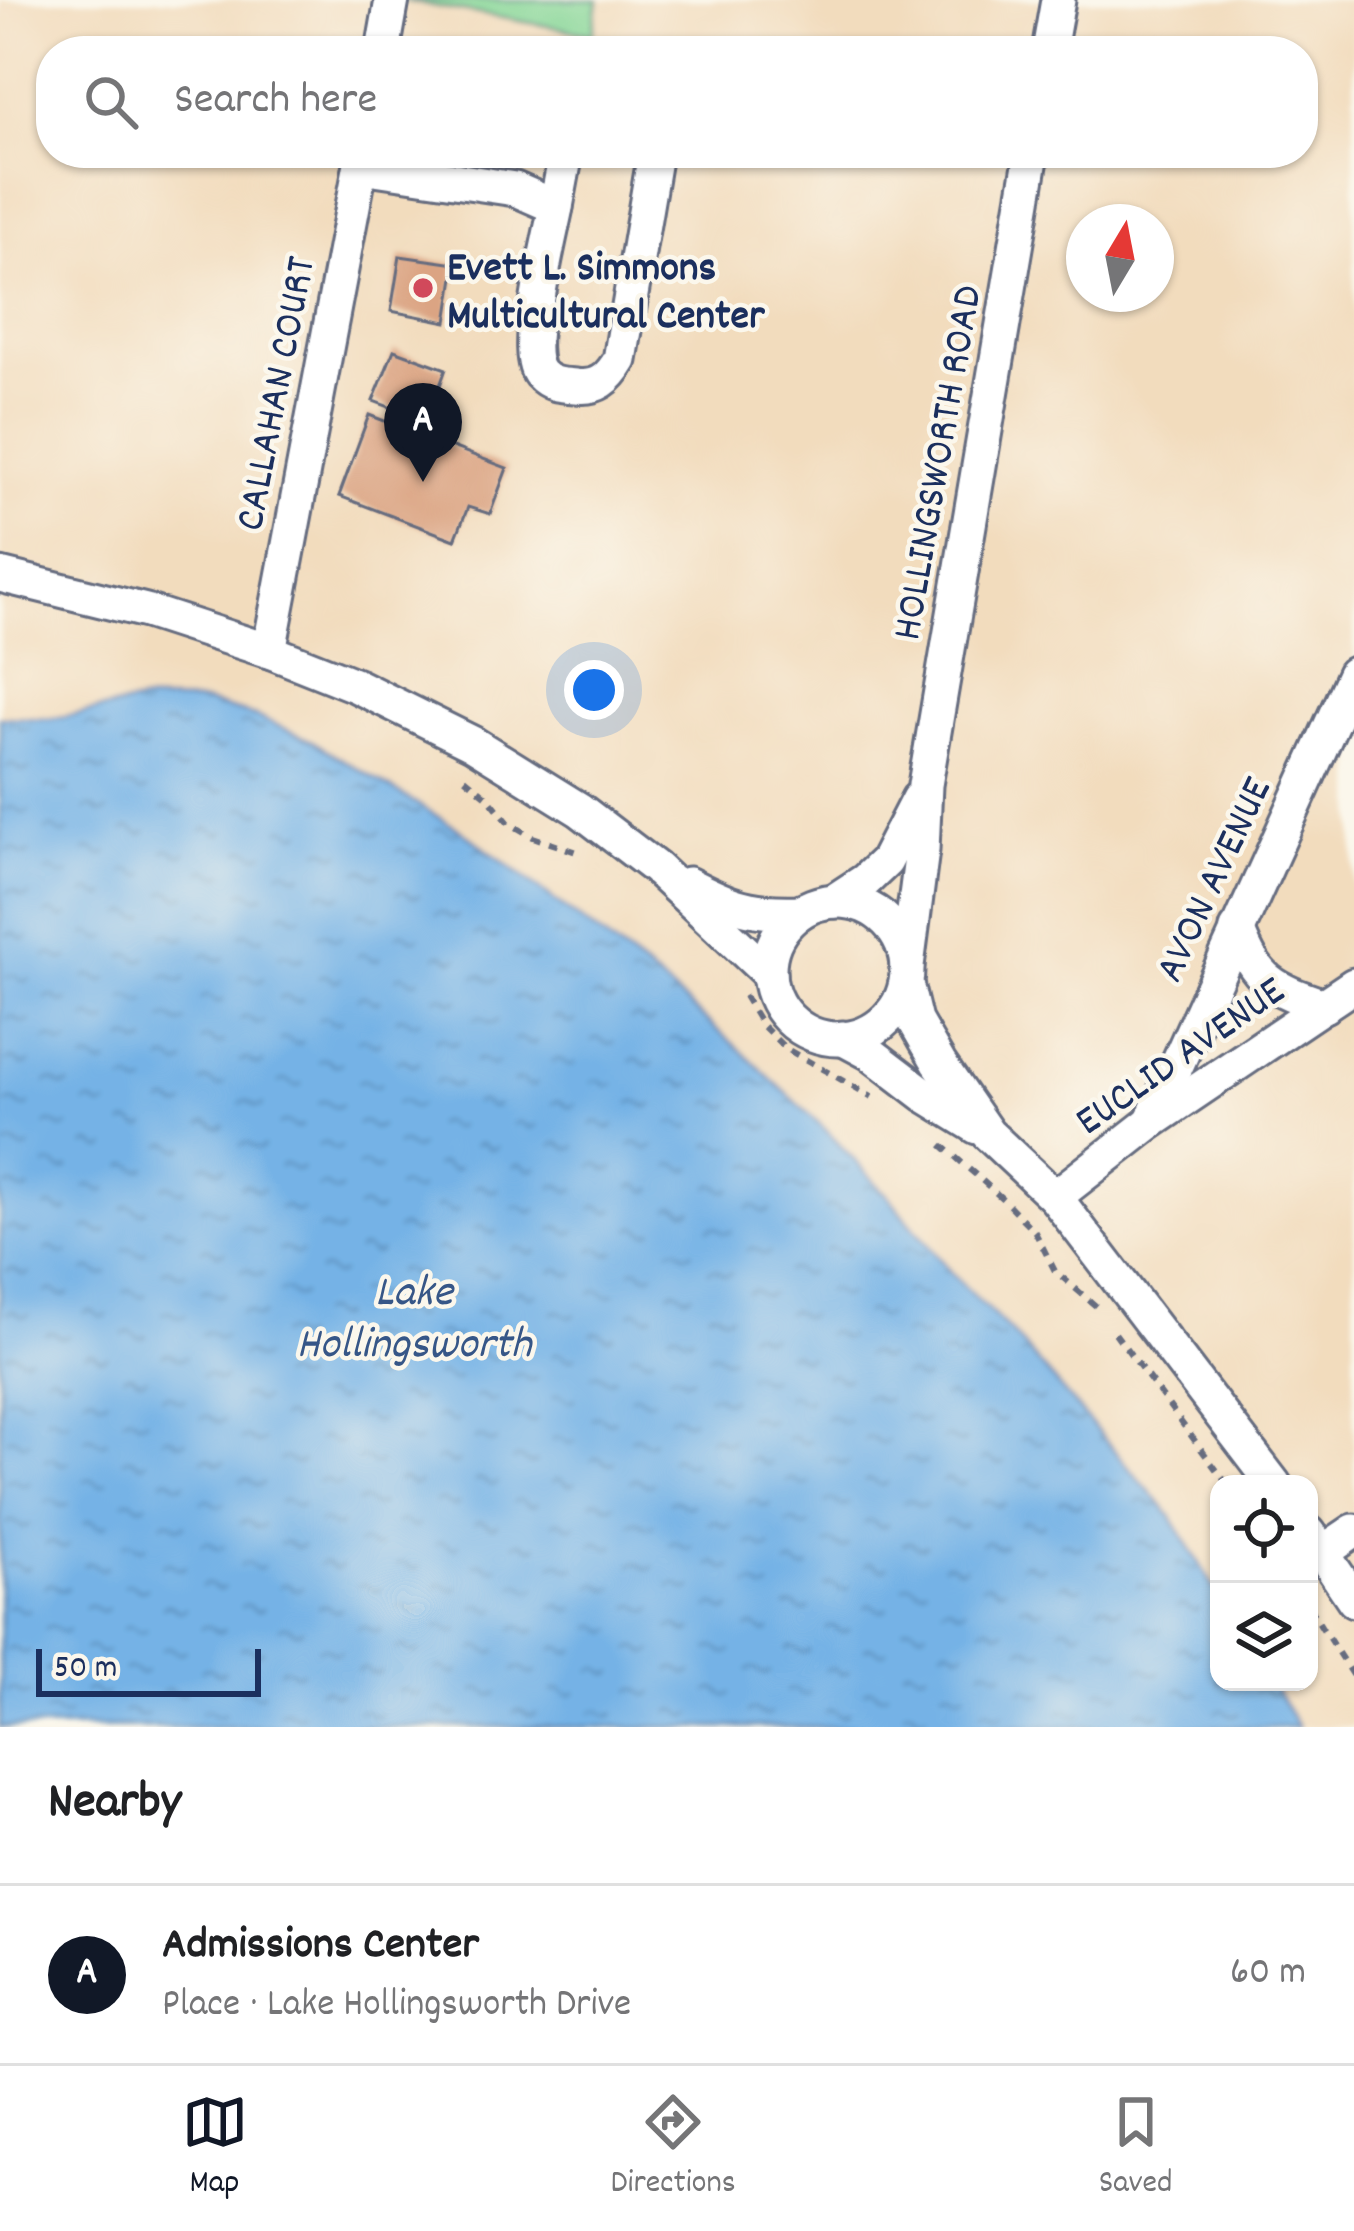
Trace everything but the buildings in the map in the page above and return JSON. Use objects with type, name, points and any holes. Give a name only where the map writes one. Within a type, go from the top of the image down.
[{"type":"street","points":[[385,36],[392,0]]},
{"type":"street","points":[[1052,36],[1058,0]]},
{"type":"street","name":"CALLAHAN COURT","points":[[269,651],[360,168]]},
{"type":"street","points":[[404,168],[515,189],[556,207]]},
{"type":"street","points":[[563,168],[532,351],[537,371],[554,384],[586,388],[610,377],[620,360],[652,168]]},
{"type":"street","name":"HOLLINGSWORTH ROAD","points":[[906,975],[925,785],[1029,168]]},
{"type":"street","points":[[0,575],[146,611],[269,651],[357,686],[472,743],[580,810],[656,868],[753,978],[772,992],[791,1021],[807,1031],[842,1038],[876,1027],[900,1001],[906,975]]},
{"type":"street","name":"AVON AVENUE","points":[[1151,1122],[1354,674]]},
{"type":"street","name":"HOLLINGSWORTH ROAD","points":[[834,901],[886,861],[925,785]]},
{"type":"street","points":[[656,868],[739,908],[771,914],[800,912]]},
{"type":"street","points":[[753,978],[786,924],[816,904],[852,902],[884,918],[904,948],[915,1021],[939,1063],[988,1134],[1054,1197],[1267,1475]]},
{"type":"street","points":[[1237,929],[1249,962],[1281,991],[1324,1006]]},
{"type":"street","name":"EUCLID AVENUE","points":[[1054,1197],[1151,1122],[1354,985]]},
{"type":"street","points":[[842,1038],[988,1134]]},
{"type":"street","points":[[1318,1542],[1354,1531]]},
{"type":"street","points":[[1318,1546],[1354,1600]]},
{"type":"path","points":[[455,770],[487,796],[509,823],[533,837],[588,856]]},
{"type":"path","points":[[753,978],[760,1024],[785,1048],[887,1106]]},
{"type":"path","points":[[939,1143],[1020,1216],[1035,1232],[1054,1271],[1097,1308]]},
{"type":"path","points":[[1110,1325],[1220,1475]]},
{"type":"path","points":[[1318,1620],[1354,1678]]},
{"type":"green space","points":[[400,0],[598,0],[593,34]]},
{"type":"water","name":"Lake Hollingsworth","points":[[147,701],[205,702],[258,717],[312,741],[462,831],[646,969],[823,1127],[1171,1516],[1210,1581],[1210,1691],[1276,1691],[1298,1727],[0,1727],[0,717],[50,719]]},
{"type":"place","name":"Evett L. Simmons Multicultural Center","points":[[423,288]]},
{"type":"place","name":"Admissions Center","points":[[423,482]]}]
